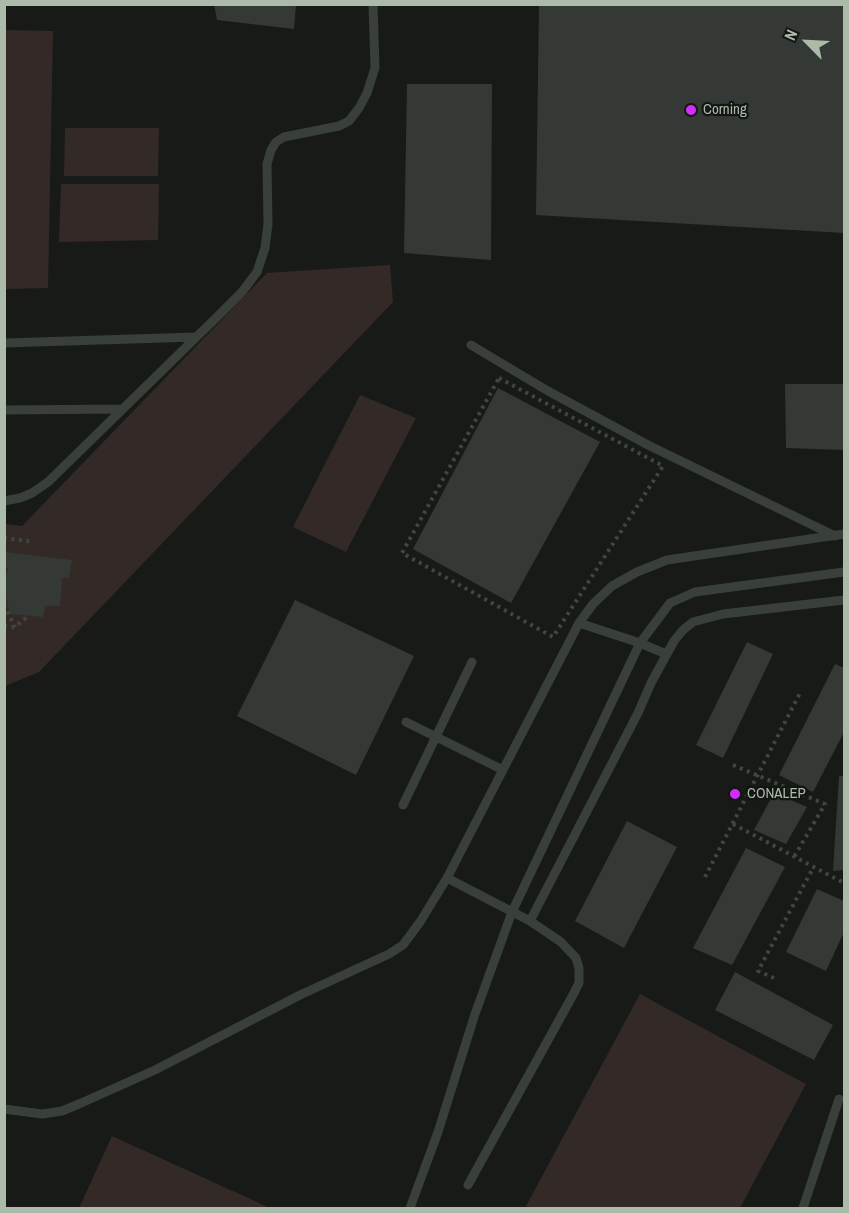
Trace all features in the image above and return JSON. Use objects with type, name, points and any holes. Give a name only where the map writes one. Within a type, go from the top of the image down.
[{"type":"lane","points":[[4,501],[32,493],[48,482],[242,292],[257,272],[265,248],[268,224],[267,164],[276,142],[284,137],[339,126],[348,121],[367,93],[375,68],[373,4]]},
{"type":"lane","points":[[4,343],[196,337]]},
{"type":"lane","points":[[471,345],[548,391],[648,445],[840,535]]},
{"type":"lane","points":[[4,410],[123,409]]},
{"type":"lane","points":[[4,1109],[42,1114],[71,1108],[155,1070],[403,945],[447,878],[579,623],[593,604],[612,586],[637,572],[667,560],[840,535]]},
{"type":"lane","points":[[410,1209],[438,1132],[475,1014],[512,912],[640,643],[670,603],[696,592],[844,572]]},
{"type":"lane","points":[[530,921],[638,713],[666,654],[683,630],[693,622],[706,618],[744,611],[844,600]]},
{"type":"lane","points":[[579,623],[666,654]]},
{"type":"lane","points":[[404,805],[472,662]]},
{"type":"lane","points":[[406,722],[503,770]]},
{"type":"lane","points":[[447,878],[530,921],[561,942],[576,958],[579,968],[579,983],[468,1185]]},
{"type":"lane","points":[[803,1209],[839,1099]]},
{"type":"path","points":[[499,378],[663,466],[553,637],[402,553],[499,378]]},
{"type":"path","points":[[4,538],[29,541]]},
{"type":"path","points":[[4,605],[15,627]]},
{"type":"path","points":[[4,626],[15,627],[27,617]]},
{"type":"path","points":[[705,877],[800,693]]},
{"type":"path","points":[[733,765],[825,804],[794,857]]},
{"type":"path","points":[[733,824],[844,883]]},
{"type":"path","points":[[774,978],[758,972],[813,868]]},
{"type":"shaded area","points":[[5,30],[53,31],[48,288],[5,289]]},
{"type":"shaded area","points":[[65,128],[159,128],[158,176],[64,176]]},
{"type":"shaded area","points":[[61,184],[159,184],[158,240],[59,242]]},
{"type":"shaded area","points":[[390,265],[393,302],[39,672],[5,686],[5,524],[22,526],[267,273]]},
{"type":"shaded area","points":[[360,395],[416,418],[346,552],[293,527]]},
{"type":"shaded area","points":[[640,994],[806,1084],[740,1208],[525,1208]]},
{"type":"shaded area","points":[[112,1136],[270,1208],[79,1208]]},
{"type":"building","points":[[214,4],[296,4],[294,29],[217,20]]},
{"type":"building","name":"Corning","points":[[539,5],[844,5],[844,233],[536,215]]},
{"type":"building","points":[[407,84],[492,84],[491,260],[404,253]]},
{"type":"building","points":[[785,384],[844,384],[844,450],[786,448]]},
{"type":"building","points":[[498,388],[600,442],[511,603],[413,549]]},
{"type":"building","points":[[4,552],[72,560],[69,578],[62,578],[60,606],[45,606],[43,617],[10,614],[4,587],[8,568],[4,567]]},
{"type":"building","points":[[295,600],[414,656],[356,775],[237,716]]},
{"type":"building","points":[[747,642],[773,654],[723,758],[696,745]]},
{"type":"building","points":[[835,664],[844,668],[844,732],[813,792],[779,775]]},
{"type":"building","points":[[839,776],[844,776],[844,870],[833,871]]},
{"type":"building","points":[[774,793],[807,807],[786,844],[754,830]]},
{"type":"building","points":[[627,821],[677,847],[624,948],[575,921]]},
{"type":"building","points":[[746,848],[785,867],[732,965],[693,948]]},
{"type":"building","points":[[817,889],[844,901],[844,932],[826,971],[786,952]]},
{"type":"building","points":[[735,972],[833,1025],[814,1060],[715,1010]]},
{"type":"place","name":"Corning","points":[[691,110]]},
{"type":"place","name":"CONALEP","points":[[735,794]]}]
